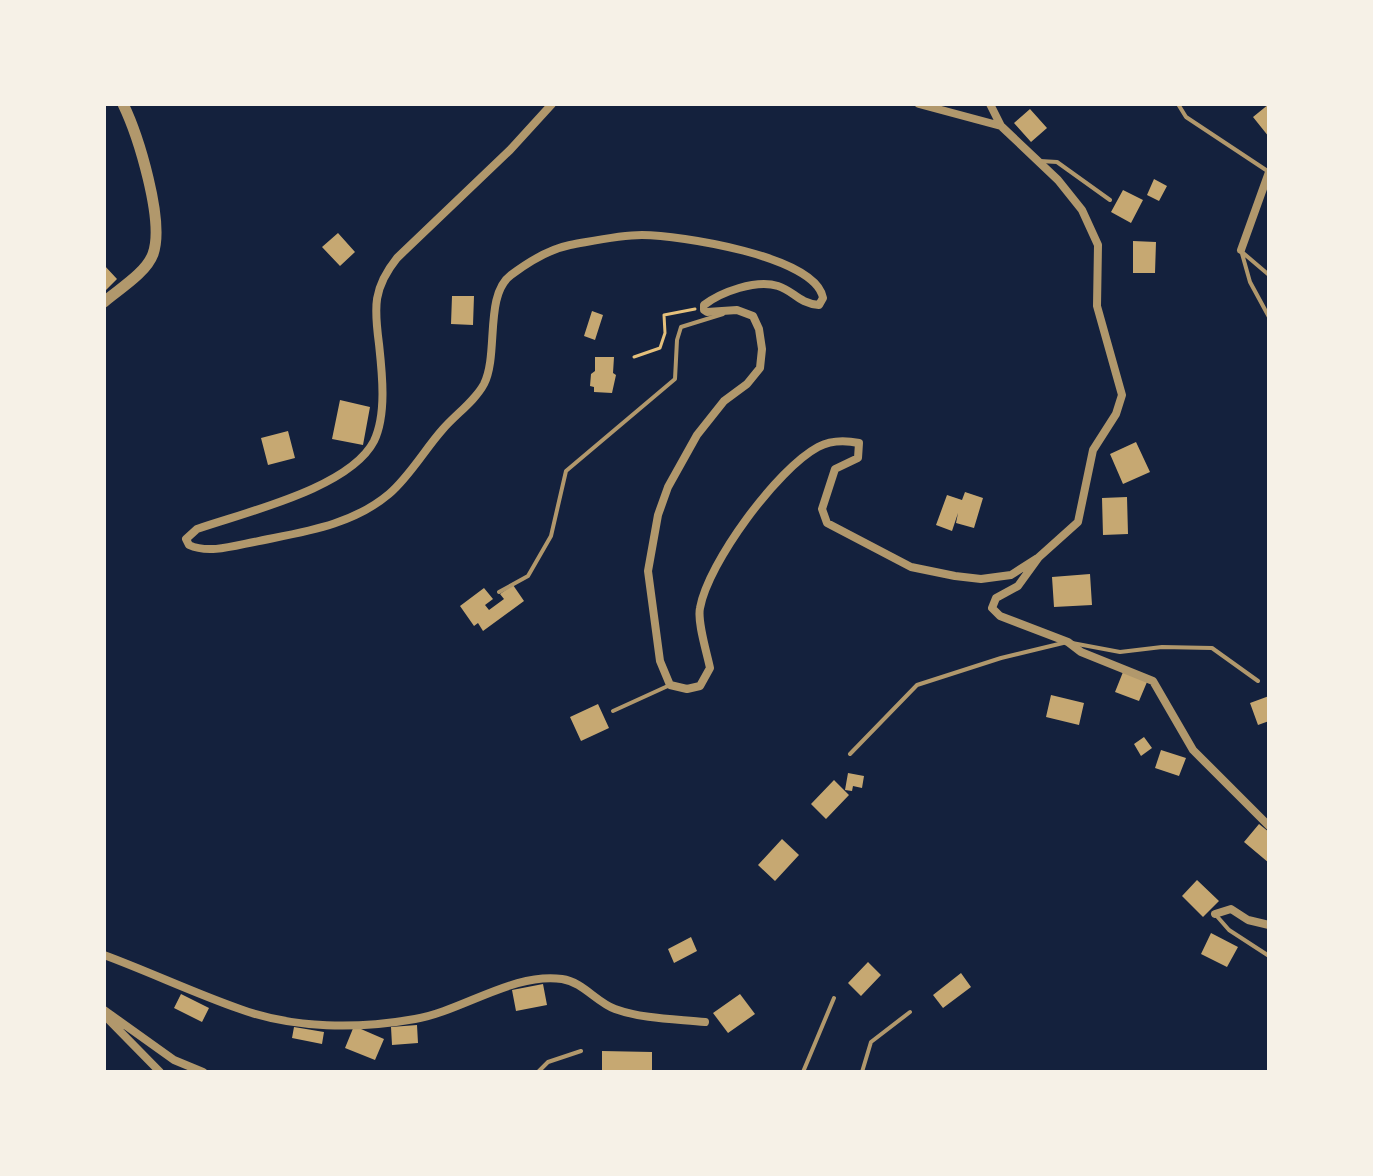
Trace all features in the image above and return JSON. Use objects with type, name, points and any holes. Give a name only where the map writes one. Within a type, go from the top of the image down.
[{"type":"street","points":[[104,302],[152,256],[157,233],[149,185],[132,124],[123,104]]},
{"type":"street","points":[[552,104],[510,150],[382,276],[377,293],[376,324],[381,363],[381,411],[375,438],[362,459],[329,482],[197,529],[186,539],[196,549],[226,547],[314,530],[367,510],[391,492],[483,387],[490,369],[497,298],[508,277],[539,258],[566,246],[641,235],[757,253],[784,264],[818,285],[823,298],[819,305],[811,304],[796,299],[778,286],[753,285],[724,294],[706,303],[703,308],[707,312],[737,310],[753,316],[762,349],[760,368],[747,384],[724,401],[697,435],[668,487],[658,515],[648,571],[660,661],[670,685],[687,689],[700,686],[710,668],[699,610],[717,565],[734,536],[776,480],[818,447],[843,439],[859,443],[861,448],[858,458],[835,469],[822,509],[827,523],[911,567],[981,579],[1011,575],[1039,557],[1078,522],[1093,450],[1116,414],[1122,395],[1097,306],[1098,245],[1082,210],[1058,180],[1001,126],[990,104]]},
{"type":"street","points":[[919,104],[1001,126]]},
{"type":"street","points":[[1241,250],[1269,172]]},
{"type":"street","points":[[1039,557],[1018,586],[996,598],[992,608],[1000,616],[1068,642],[1081,652],[1153,681],[1193,750],[1269,826]]},
{"type":"street","points":[[1215,914],[1231,909],[1248,920],[1269,925]]},
{"type":"street","points":[[104,955],[243,1010],[303,1024],[361,1024],[418,1019],[534,980],[562,979],[579,985],[612,1008],[640,1016],[705,1022]]},
{"type":"street","points":[[104,1013],[160,1072]]},
{"type":"street","points":[[104,1013],[174,1060],[203,1072]]},
{"type":"lane","points":[[1178,104],[1186,117],[1269,172]]},
{"type":"lane","points":[[1038,161],[1057,162],[1110,200]]},
{"type":"lane","points":[[1241,250],[1269,275]]},
{"type":"lane","points":[[1241,250],[1250,282],[1269,317]]},
{"type":"lane","points":[[499,592],[528,576],[551,536],[566,471],[675,379],[677,340],[681,327],[737,310]]},
{"type":"lane","points":[[850,754],[917,685],[1001,658],[1068,642],[1120,652],[1162,647],[1212,648],[1258,681]]},
{"type":"lane","points":[[613,711],[670,685]]},
{"type":"lane","points":[[1215,914],[1229,930],[1269,956]]},
{"type":"lane","points":[[803,1072],[834,998]]},
{"type":"lane","points":[[862,1072],[871,1042],[910,1012]]},
{"type":"lane","points":[[538,1072],[548,1062],[581,1051]]},
{"type":"path","points":[[634,357],[660,348],[665,333],[664,315],[703,308]]},
{"type":"building","points":[[1269,104],[1269,137],[1253,117]]},
{"type":"building","points":[[1030,109],[1047,128],[1031,142],[1014,123]]},
{"type":"building","points":[[1154,179],[1167,186],[1159,201],[1147,195]]},
{"type":"building","points":[[1123,190],[1143,200],[1131,223],[1111,212]]},
{"type":"building","points":[[338,233],[355,252],[340,266],[322,247]]},
{"type":"building","points":[[1133,241],[1156,242],[1155,273],[1133,273]]},
{"type":"building","points":[[104,265],[117,279],[104,292]]},
{"type":"building","points":[[452,296],[474,296],[473,325],[451,324]]},
{"type":"building","points":[[592,311],[603,315],[595,340],[584,336]]},
{"type":"building","points":[[595,357],[614,357],[613,373],[616,375],[612,393],[594,392],[594,387],[590,386]]},
{"type":"building","points":[[340,400],[370,407],[363,445],[332,439]]},
{"type":"building","points":[[288,431],[295,458],[268,465],[261,438]]},
{"type":"building","points":[[1136,442],[1150,472],[1123,484],[1110,454]]},
{"type":"building","points":[[965,492],[983,498],[974,528],[956,523],[958,513],[952,531],[936,525],[947,495],[962,500]]},
{"type":"building","points":[[1127,497],[1128,534],[1103,535],[1102,498]]},
{"type":"building","points":[[1090,574],[1092,605],[1054,607],[1052,577]]},
{"type":"building","points":[[513,585],[524,601],[483,631],[478,623],[474,626],[460,606],[484,588],[493,599],[485,605],[489,610],[504,599],[500,594]]},
{"type":"building","points":[[1123,672],[1147,682],[1139,701],[1115,692]]},
{"type":"building","points":[[1051,695],[1084,703],[1079,725],[1046,717]]},
{"type":"building","points":[[1269,696],[1269,721],[1258,725],[1250,703]]},
{"type":"building","points":[[598,704],[609,728],[581,741],[570,717]]},
{"type":"building","points":[[1144,737],[1152,748],[1141,756],[1134,744]]},
{"type":"building","points":[[1161,750],[1186,758],[1179,776],[1155,768]]},
{"type":"building","points":[[848,773],[864,776],[862,788],[853,786],[852,791],[845,790]]},
{"type":"building","points":[[834,780],[849,795],[826,819],[811,804]]},
{"type":"building","points":[[1259,824],[1269,832],[1269,863],[1244,842]]},
{"type":"building","points":[[782,839],[799,855],[775,881],[758,865]]},
{"type":"building","points":[[1197,880],[1219,901],[1203,917],[1182,896]]},
{"type":"building","points":[[1211,933],[1238,947],[1227,967],[1201,954]]},
{"type":"building","points":[[691,937],[697,951],[674,963],[668,949]]},
{"type":"building","points":[[868,962],[881,975],[861,996],[848,983]]},
{"type":"building","points":[[961,973],[971,987],[943,1008],[933,995]]},
{"type":"building","points":[[543,984],[547,1005],[516,1011],[512,990]]},
{"type":"building","points":[[181,994],[209,1008],[202,1022],[174,1008]]},
{"type":"building","points":[[740,994],[755,1014],[728,1033],[713,1013]]},
{"type":"building","points":[[417,1025],[418,1043],[392,1045],[391,1027]]},
{"type":"building","points":[[354,1026],[384,1039],[375,1060],[345,1048]]},
{"type":"building","points":[[294,1027],[324,1032],[322,1044],[292,1038]]},
{"type":"building","points":[[602,1051],[652,1052],[652,1071],[602,1071]]}]
